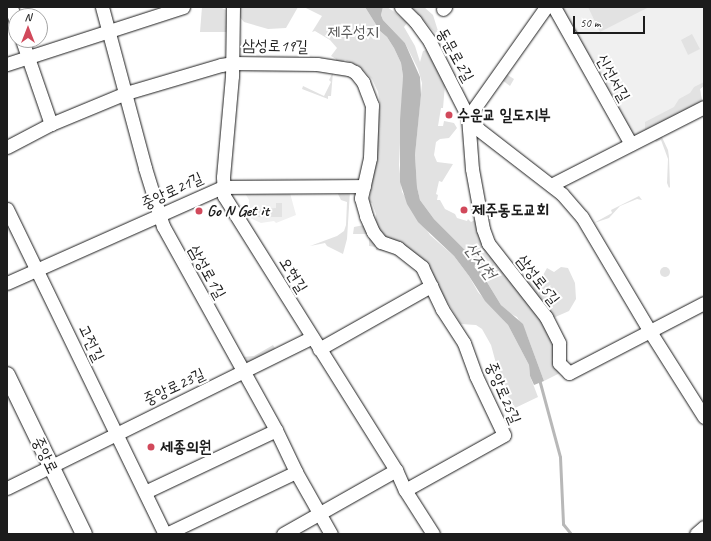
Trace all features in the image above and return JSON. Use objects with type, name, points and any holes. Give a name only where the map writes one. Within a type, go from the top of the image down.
[{"type":"main road","name":"중앙로","points":[[7,375],[84,534]]},
{"type":"street","name":"삼성로1길","points":[[102,7],[163,226],[184,267],[276,430],[296,472],[331,534]]},
{"type":"street","points":[[7,64],[183,7]]},
{"type":"street","name":"오현길","points":[[233,7],[232,63],[223,187],[224,196],[396,470],[405,490],[433,534]]},
{"type":"street","name":"동문로2길","points":[[401,7],[415,21],[430,42],[462,103]]},
{"type":"street","points":[[468,117],[546,7]]},
{"type":"street","name":"신선서길","points":[[554,7],[631,144]]},
{"type":"street","points":[[25,48],[51,124]]},
{"type":"street","name":"삼성로19길","points":[[7,147],[51,124],[126,93],[232,63],[329,65],[349,69],[360,76],[370,99],[372,112],[370,158],[362,204],[373,232],[381,242],[398,248],[418,262],[431,286]]},
{"type":"street","name":"삼성로5길","points":[[462,103],[468,117],[485,136],[551,185],[569,200],[582,216],[649,330],[704,417]]},
{"type":"street","points":[[551,185],[704,107]]},
{"type":"street","name":"삼성로5길","points":[[468,117],[472,169],[485,237],[496,255],[546,317],[559,343],[558,358],[561,366],[566,371],[572,372],[649,330]]},
{"type":"street","name":"중앙로21길","points":[[7,283],[223,187],[364,186]]},
{"type":"street","name":"고전길","points":[[7,209],[166,534],[296,472]]},
{"type":"street","points":[[319,349],[431,286]]},
{"type":"street","name":"중앙로25길","points":[[405,490],[504,435],[476,376],[462,338],[442,309],[431,286]]},
{"type":"street","points":[[649,330],[704,303]]},
{"type":"street","name":"중앙로23길","points":[[7,488],[312,337]]},
{"type":"street","points":[[145,492],[276,430]]},
{"type":"street","points":[[283,534],[396,470]]},
{"type":"street","points":[[696,534],[704,527]]},
{"type":"shaded area","points":[[365,7],[383,7],[381,15],[383,20],[405,43],[420,77],[421,95],[415,155],[417,187],[420,200],[434,219],[471,256],[501,305],[523,324],[544,381],[534,385],[530,376],[529,365],[508,325],[485,301],[454,256],[418,222],[407,204],[400,182],[400,120],[403,76],[401,63],[387,37],[380,31]]},
{"type":"shaded area","points":[[562,7],[704,7],[704,86],[700,89],[702,101],[637,135],[631,133]]},
{"type":"shaded area","points":[[245,193],[290,193],[296,215],[276,223],[274,221],[261,223],[248,217],[249,200]]},
{"type":"green space","points":[[202,7],[220,7],[226,10],[227,32],[200,32]]},
{"type":"green space","name":"제주성지","points":[[240,7],[298,7],[286,28],[268,29],[244,22],[239,16]]},
{"type":"green space","points":[[304,7],[365,7],[380,31],[387,37],[394,48],[401,63],[403,76],[399,165],[402,192],[430,235],[454,256],[469,276],[478,292],[508,325],[529,365],[530,376],[538,397],[515,408],[496,374],[497,367],[491,345],[482,329],[476,325],[461,324],[441,292],[427,262],[402,244],[384,236],[379,229],[375,222],[376,214],[372,203],[369,202],[376,158],[380,104],[378,92],[372,79],[359,66],[345,60],[341,63],[336,62],[336,59],[331,56],[337,48],[330,40],[315,31],[312,32],[322,16]]},
{"type":"green space","points":[[383,7],[387,7],[393,11],[407,23],[404,27],[415,46],[420,62],[423,51],[426,50],[445,85],[443,108],[441,108],[438,126],[443,126],[444,121],[454,123],[457,128],[449,138],[440,139],[436,142],[434,155],[437,162],[453,164],[442,182],[439,181],[436,194],[438,195],[437,200],[440,200],[445,209],[455,214],[457,218],[467,221],[468,219],[471,222],[475,220],[488,255],[542,317],[555,346],[552,360],[560,373],[544,381],[527,335],[517,317],[509,313],[501,305],[471,256],[434,219],[420,200],[417,187],[415,155],[422,83],[418,69],[405,43],[383,20],[381,15]]},
{"type":"green space","points":[[412,7],[424,7],[433,15],[438,31],[435,33]]},
{"type":"green space","points":[[588,7],[649,7],[600,32]]},
{"type":"green space","points":[[692,34],[700,49],[688,55],[681,40]]},
{"type":"green space","points":[[333,72],[331,96],[328,96],[328,99],[302,89],[303,86],[324,96],[331,82],[329,80]]},
{"type":"green space","points":[[506,74],[514,79],[510,86],[502,80]]},
{"type":"green space","points":[[704,82],[704,86],[700,89],[702,101],[645,132],[645,122],[674,107],[679,99],[690,93],[694,87]]},
{"type":"green space","points":[[661,135],[668,150],[669,188],[667,183],[668,159],[661,140],[656,142],[654,139]]},
{"type":"green space","points":[[350,191],[347,239],[343,254],[327,246],[325,243],[310,246],[337,236],[344,231],[346,225],[347,202],[341,200],[337,192]]},
{"type":"green space","points":[[639,196],[642,200],[637,199],[620,206],[609,218],[594,223],[612,213],[611,210]]},
{"type":"green space","points":[[276,203],[282,203],[282,217],[254,217],[254,210],[276,208]]},
{"type":"green space","points":[[364,225],[386,248],[385,251],[376,250],[376,247],[369,246],[369,236],[366,234],[353,234],[354,227]]},
{"type":"green space","points":[[561,267],[568,268],[575,283],[576,299],[569,311],[553,318],[526,282],[542,277],[547,268],[554,272]]},
{"type":"green space","points":[[663,267],[667,267],[670,272],[667,277],[663,277],[660,274],[660,270]]},
{"type":"green space","points":[[273,345],[276,350],[249,363],[242,360],[243,357],[254,356]]},
{"type":"waterway","name":"산지천","points":[[539,379],[560,457],[563,524],[571,534]]},
{"type":"place","name":"수운교 일도지부","points":[[449,115]]},
{"type":"place","name":"제주동도교회","points":[[464,210]]},
{"type":"place","name":"Go N Get it","points":[[199,211]]},
{"type":"place","name":"세종의원","points":[[151,447]]}]
